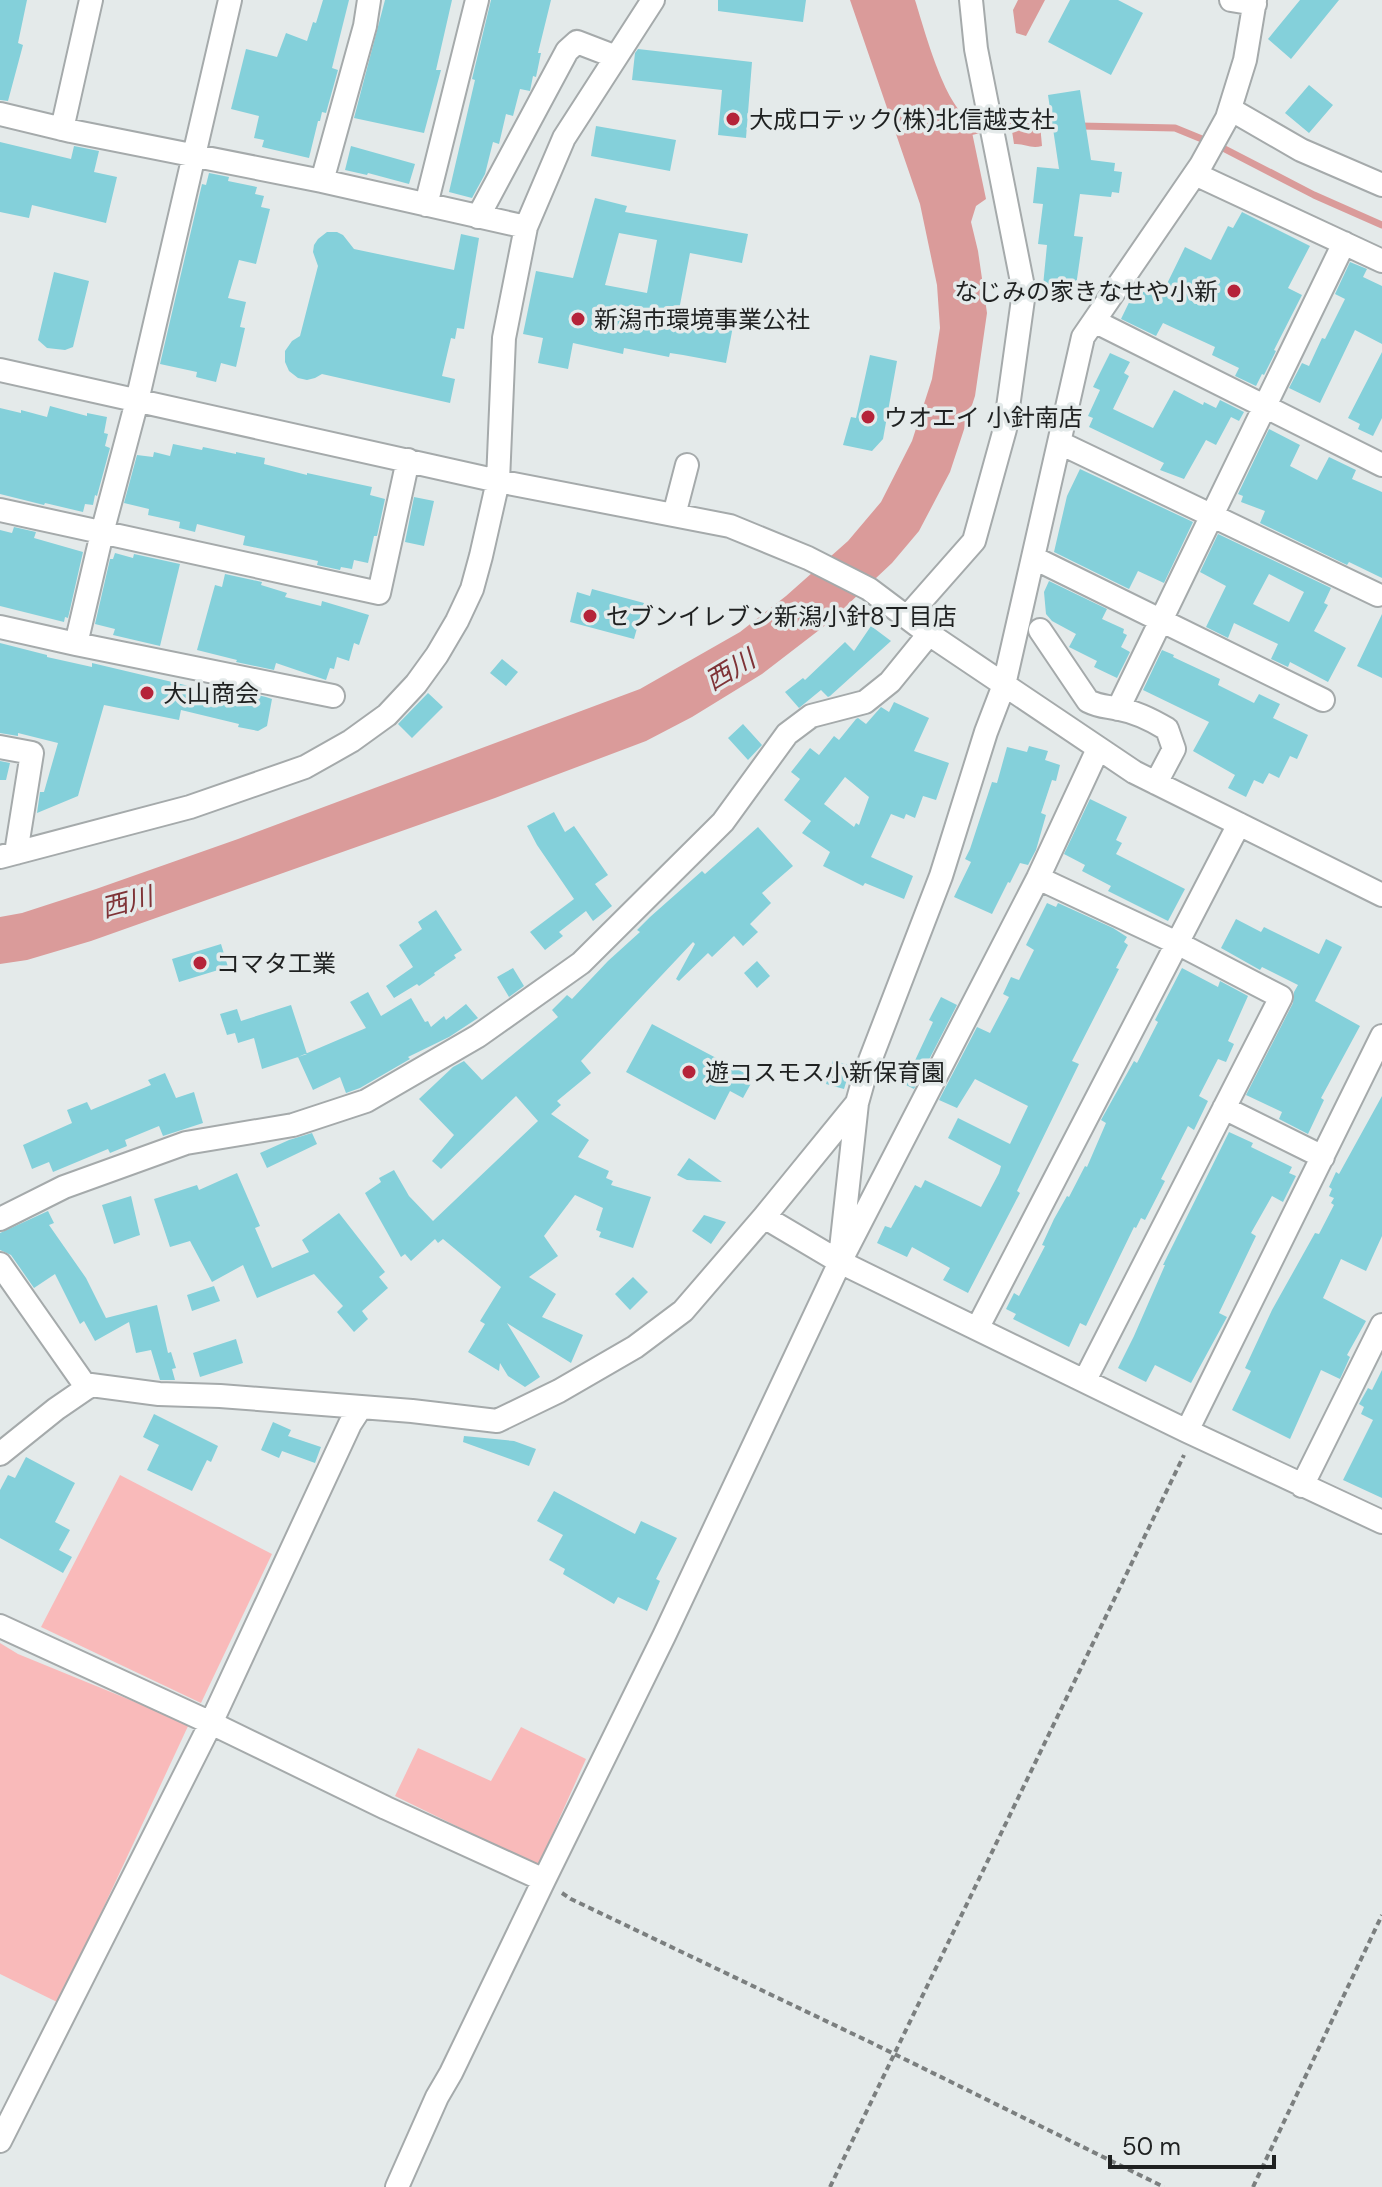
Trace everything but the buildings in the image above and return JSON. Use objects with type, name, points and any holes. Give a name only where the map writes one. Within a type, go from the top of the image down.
[{"type":"street","points":[[62,129],[91,0]]},
{"type":"street","points":[[76,644],[137,401],[230,0]]},
{"type":"street","points":[[322,181],[365,26],[369,0]]},
{"type":"street","points":[[426,205],[477,0]]},
{"type":"street","points":[[0,747],[32,753],[8,855],[190,807],[305,767],[351,741],[387,715],[416,684],[457,621],[475,578],[498,481],[504,338],[526,227],[564,138],[653,0]]},
{"type":"street","points":[[907,617],[974,541],[1005,429],[1024,292],[976,49],[971,0]]},
{"type":"street","points":[[840,1262],[857,1103],[866,1071],[941,876],[1004,685],[1083,337],[1198,170],[1228,113],[1245,60],[1255,2],[1231,0]]},
{"type":"street","points":[[478,217],[567,51],[577,42],[616,57]]},
{"type":"street","points":[[1228,113],[1301,150],[1382,185]]},
{"type":"street","points":[[0,114],[526,227]]},
{"type":"street","points":[[1198,170],[1382,261]]},
{"type":"street","points":[[1118,709],[1344,243]]},
{"type":"street","points":[[1094,321],[1382,465]]},
{"type":"street","points":[[0,370],[498,481],[730,526],[808,558],[869,589],[929,634],[1134,772],[1382,895]]},
{"type":"street","points":[[1060,443],[1378,595]]},
{"type":"street","points":[[0,510],[379,593],[408,460]]},
{"type":"street","points":[[674,515],[687,465]]},
{"type":"street","points":[[1034,558],[1323,700]]},
{"type":"street","points":[[0,627],[333,696]]},
{"type":"street","points":[[1040,630],[1088,701],[1099,707],[1148,718],[1167,729],[1174,749],[1156,783]]},
{"type":"street","points":[[0,1219],[64,1187],[186,1143],[293,1125],[366,1101],[478,1036],[581,963],[723,822],[787,734],[811,716],[865,702],[890,682],[929,634]]},
{"type":"street","points":[[397,2187],[437,2097],[664,1636],[840,1262],[1038,878],[1098,749]]},
{"type":"street","points":[[978,1327],[1239,824]]},
{"type":"street","points":[[1038,878],[1177,943],[1281,997],[1085,1380]]},
{"type":"street","points":[[1187,1431],[1323,1157],[1375,1068],[1382,1036]]},
{"type":"street","points":[[0,1454],[91,1385],[159,1394],[361,1407],[497,1421],[559,1391],[635,1347],[683,1311],[857,1103]]},
{"type":"street","points":[[1224,1108],[1323,1157]]},
{"type":"street","points":[[764,1217],[840,1262],[1382,1522]]},
{"type":"street","points":[[0,1264],[87,1388]]},
{"type":"street","points":[[1302,1486],[1382,1325]]},
{"type":"street","points":[[2,2132],[211,1723],[350,1424],[361,1407]]},
{"type":"street","points":[[0,1626],[544,1880]]},
{"type":"path","points":[[830,2187],[1192,1438],[1187,1431]]},
{"type":"path","points":[[544,1880],[571,1899],[1164,2187]]},
{"type":"path","points":[[1253,2187],[1382,1915]]},
{"type":"shaded area","points":[[120,1475],[272,1554],[201,1703],[41,1627]]},
{"type":"shaded area","points":[[0,1643],[18,1654],[189,1724],[59,2003],[0,1974]]},
{"type":"shaded area","points":[[521,1727],[586,1759],[538,1866],[395,1796],[418,1748],[491,1781]]},
{"type":"water","name":"西川","points":[[850,0],[915,0],[943,83],[960,111],[969,118],[986,199],[976,206],[971,222],[987,313],[975,396],[950,472],[919,531],[892,563],[827,624],[762,674],[646,741],[495,798],[91,941],[27,960],[0,964],[0,917],[96,889],[238,839],[640,689],[740,632],[848,541],[881,502],[912,441],[932,379],[940,328],[937,285],[920,204]]},
{"type":"water","points":[[1018,0],[1045,0],[1026,36],[1016,33],[1013,10]]},
{"type":"water","points":[[1039,113],[1042,146],[1014,144],[1012,131],[1017,122],[1026,115]]},
{"type":"waterway","points":[[965,133],[994,126],[1059,126]]},
{"type":"waterway","points":[[1080,126],[1175,128],[1382,225]]},
{"type":"place","name":"大成ロテック(株)北信越支社","points":[[733,119]]},
{"type":"place","name":"なじみの家きなせや小新","points":[[1234,291]]},
{"type":"place","name":"新潟市環境事業公社","points":[[578,319]]},
{"type":"place","name":"ウオエイ 小針南店","points":[[868,417]]},
{"type":"place","name":"セブンイレブン新潟小針8丁目店","points":[[590,616]]},
{"type":"place","name":"大山商会","points":[[147,693]]},
{"type":"place","name":"コマタ工業","points":[[200,963]]},
{"type":"place","name":"遊コスモス小新保育園","points":[[689,1072]]}]
